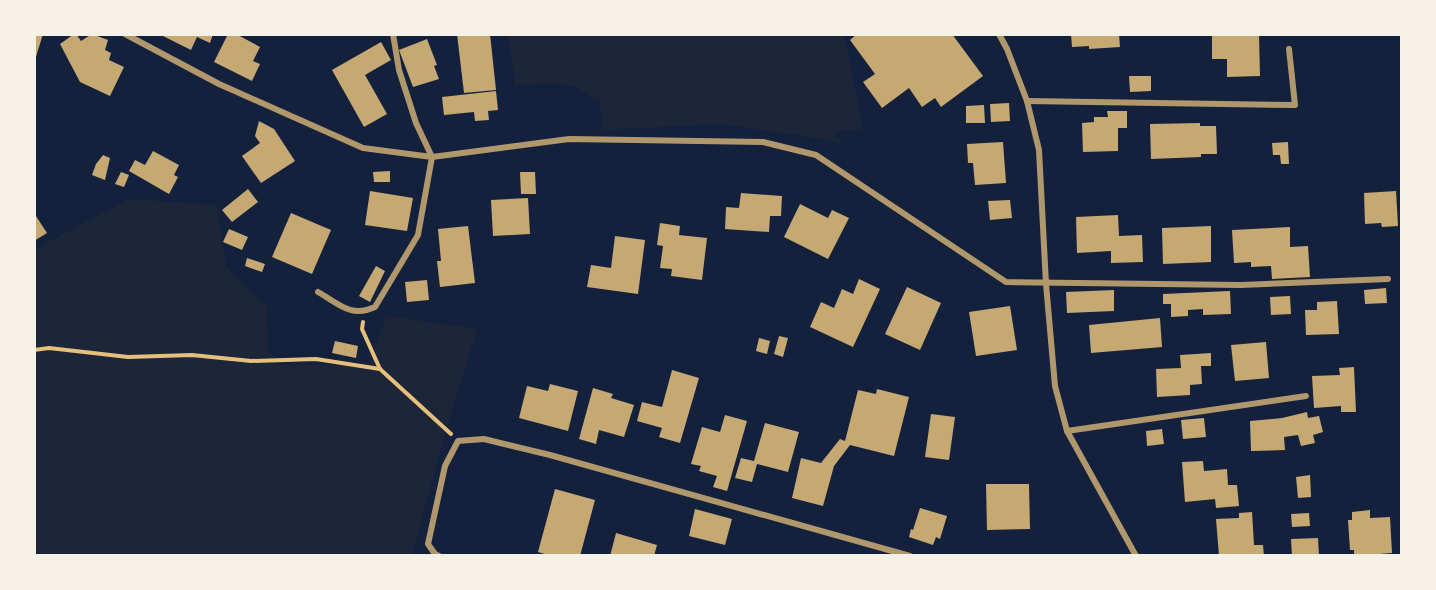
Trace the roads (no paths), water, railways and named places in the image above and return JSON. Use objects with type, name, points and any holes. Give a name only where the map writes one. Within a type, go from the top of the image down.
[{"type":"street","points":[[125,34],[219,84],[363,148],[432,157],[569,139],[763,142],[816,155],[1005,282],[1241,285],[1388,279]]},
{"type":"street","points":[[318,292],[354,312],[364,312],[375,307],[418,235],[432,157],[416,123],[399,70],[393,34]]},
{"type":"street","points":[[999,34],[1027,101],[1039,150],[1046,284],[1055,386],[1067,430],[1135,554],[1127,555]]},
{"type":"street","points":[[1027,101],[1295,105],[1290,49]]},
{"type":"street","points":[[1067,430],[1306,396]]},
{"type":"street","points":[[439,555],[435,554],[428,544],[445,466],[458,441],[484,439],[550,455],[910,555]]}]
